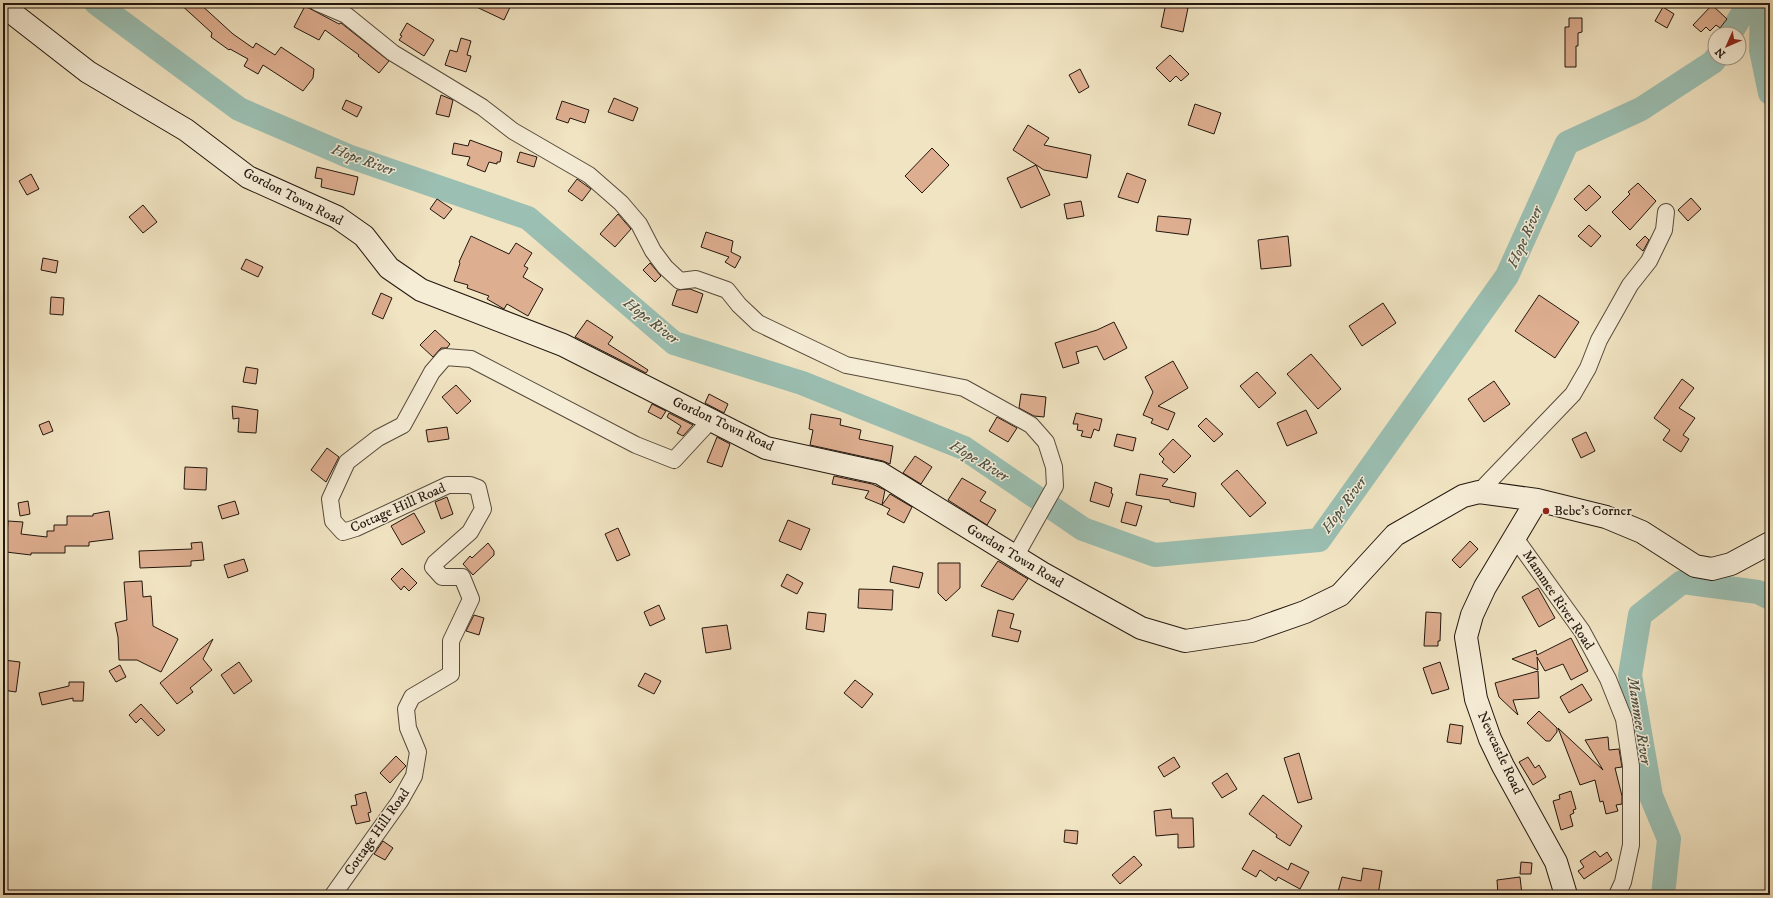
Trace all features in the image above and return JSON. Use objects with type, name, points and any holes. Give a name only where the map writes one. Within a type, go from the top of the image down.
[{"type":"street","points":[[318,3],[346,15],[393,53],[482,107],[513,131],[589,175],[620,203],[640,224],[653,251],[665,267],[680,281],[696,279],[727,290],[739,305],[758,323],[846,365],[964,388],[1031,425],[1046,442],[1054,467],[1055,486],[1015,557]]},
{"type":"street","name":"Gordon Town Road","points":[[3,6],[88,72],[186,130],[248,176],[337,217],[364,236],[389,268],[421,290],[563,345],[766,448],[880,473],[1015,557],[1141,628],[1185,641],[1251,631],[1305,612],[1340,595],[1395,535],[1464,496],[1479,492],[1537,500],[1606,517],[1635,529],[1695,566],[1712,569],[1731,564],[1770,543]]},
{"type":"street","points":[[1479,492],[1573,394],[1588,368],[1599,340],[1630,285],[1649,261],[1664,230],[1666,212]]},
{"type":"street","name":"Cottage Hill Road","points":[[333,895],[400,802],[414,776],[418,752],[408,728],[406,709],[412,697],[451,674],[451,641],[471,599],[462,577],[442,577],[433,567],[434,563],[470,532],[483,509],[478,488],[470,484],[448,485],[356,528],[343,532],[334,521],[330,499],[347,462],[378,438],[403,425],[432,372],[444,357],[472,359],[636,445],[674,460],[711,420]]},
{"type":"street","name":"Newcastle Road","points":[[1537,500],[1485,588],[1472,615],[1466,637],[1468,659],[1476,699],[1490,738],[1503,766],[1556,862],[1566,895]]},
{"type":"street","name":"Mammee River Road","points":[[1515,538],[1582,631],[1608,679],[1624,719],[1630,766],[1631,845],[1623,882],[1617,895]]},
{"type":"building","points":[[179,3],[199,3],[233,34],[253,48],[256,43],[275,55],[281,47],[314,69],[313,78],[303,91],[263,65],[258,74],[244,66],[248,59],[230,49],[229,50],[211,37],[212,33]]},
{"type":"building","points":[[468,3],[512,3],[504,20]]},
{"type":"building","points":[[1166,3],[1188,8],[1183,32],[1161,27]]},
{"type":"building","points":[[1712,5],[1727,19],[1722,26],[1707,26],[1707,28],[1706,27],[1701,32],[1693,25]]},
{"type":"building","points":[[305,6],[339,24],[341,23],[389,61],[379,73],[358,56],[359,55],[325,30],[319,40],[294,27]]},
{"type":"building","points":[[1663,7],[1674,14],[1667,28],[1655,21]]},
{"type":"building","points":[[1569,18],[1582,18],[1582,32],[1578,33],[1578,46],[1576,46],[1576,67],[1565,67],[1565,27],[1569,27]]},
{"type":"building","points":[[407,23],[434,40],[424,56],[399,40],[402,36],[400,35]]},
{"type":"building","points":[[461,38],[471,41],[467,55],[471,56],[466,72],[445,65],[450,50],[457,52]]},
{"type":"building","points":[[1170,55],[1189,74],[1181,81],[1176,76],[1170,82],[1156,68]]},
{"type":"building","points":[[1080,69],[1089,87],[1079,93],[1069,75]]},
{"type":"building","points":[[441,95],[453,100],[449,117],[436,114]]},
{"type":"building","points":[[614,98],[638,108],[633,121],[608,112]]},
{"type":"building","points":[[346,100],[362,107],[357,117],[342,109]]},
{"type":"building","points":[[562,101],[589,110],[585,123],[570,118],[568,123],[556,119]]},
{"type":"building","points":[[1195,104],[1221,113],[1214,134],[1188,125]]},
{"type":"building","points":[[1028,125],[1049,138],[1044,145],[1091,155],[1087,178],[1044,170],[1013,150]]},
{"type":"building","points":[[470,140],[502,152],[500,162],[497,162],[497,164],[489,162],[485,172],[467,165],[470,157],[452,154],[454,143],[468,146]]},
{"type":"building","points":[[932,148],[949,165],[922,193],[905,176]]},
{"type":"building","points":[[520,152],[537,157],[534,167],[517,162]]},
{"type":"building","points":[[1036,165],[1050,195],[1021,208],[1007,178]]},
{"type":"building","points":[[317,167],[358,177],[354,195],[321,187],[322,179],[315,178]]},
{"type":"building","points":[[1127,173],[1146,180],[1138,203],[1118,197]]},
{"type":"building","points":[[31,174],[39,189],[27,195],[19,181]]},
{"type":"building","points":[[577,179],[591,189],[582,201],[568,191]]},
{"type":"building","points":[[1638,183],[1656,201],[1630,230],[1612,212],[1630,194],[1628,192]]},
{"type":"building","points":[[1589,185],[1601,197],[1586,211],[1574,199]]},
{"type":"building","points":[[1691,198],[1701,209],[1688,221],[1678,210]]},
{"type":"building","points":[[437,199],[452,209],[444,219],[430,209]]},
{"type":"building","points":[[1081,201],[1084,216],[1067,219],[1064,204]]},
{"type":"building","points":[[143,205],[157,222],[143,233],[129,217]]},
{"type":"building","points":[[618,214],[631,229],[615,247],[600,234]]},
{"type":"building","points":[[1158,216],[1191,219],[1188,235],[1156,231]]},
{"type":"building","points":[[1589,225],[1601,236],[1591,247],[1578,236]]},
{"type":"building","points":[[706,232],[733,241],[731,252],[741,257],[735,268],[725,262],[729,257],[701,247]]},
{"type":"building","points":[[471,236],[509,254],[516,243],[532,253],[524,266],[528,268],[523,277],[543,289],[528,316],[507,304],[504,309],[487,299],[489,296],[467,288],[468,285],[454,281],[460,263],[459,262]]},
{"type":"building","points":[[1288,236],[1291,266],[1261,269],[1258,240]]},
{"type":"building","points":[[1645,236],[1649,240],[1643,251],[1636,245]]},
{"type":"building","points":[[43,258],[58,261],[56,273],[41,270]]},
{"type":"building","points":[[246,259],[263,267],[258,277],[241,269]]},
{"type":"building","points":[[650,263],[661,276],[655,282],[643,270]]},
{"type":"building","points":[[690,289],[703,294],[697,313],[672,305],[677,290]]},
{"type":"building","points":[[381,293],[392,298],[383,319],[372,314]]},
{"type":"building","points":[[1539,295],[1579,322],[1555,358],[1515,331]]},
{"type":"building","points":[[51,297],[64,298],[63,315],[50,314]]},
{"type":"building","points":[[1383,303],[1396,323],[1362,346],[1349,326]]},
{"type":"building","points":[[587,320],[613,337],[608,344],[648,370],[646,373],[575,337]]},
{"type":"building","points":[[1114,322],[1127,348],[1104,360],[1097,346],[1076,352],[1079,363],[1063,368],[1055,343],[1097,330]]},
{"type":"building","points":[[435,330],[450,344],[447,348],[441,348],[433,357],[420,345]]},
{"type":"building","points":[[1311,354],[1341,389],[1318,409],[1287,374]]},
{"type":"building","points":[[1173,361],[1188,388],[1158,406],[1175,413],[1168,430],[1151,423],[1153,419],[1143,415],[1153,392],[1145,377]]},
{"type":"building","points":[[246,367],[258,369],[256,384],[243,382]]},
{"type":"building","points":[[1257,372],[1276,393],[1259,408],[1240,386]]},
{"type":"building","points":[[1682,379],[1694,388],[1679,408],[1695,418],[1683,435],[1689,439],[1681,452],[1663,440],[1670,430],[1654,418]]},
{"type":"building","points":[[1494,381],[1510,404],[1484,422],[1468,399]]},
{"type":"building","points":[[456,385],[471,401],[457,414],[442,397]]},
{"type":"building","points":[[709,394],[728,404],[724,413],[705,403]]},
{"type":"building","points":[[1021,394],[1046,397],[1044,417],[1034,416],[1019,408]]},
{"type":"building","points":[[652,404],[666,411],[661,419],[648,412]]},
{"type":"building","points":[[232,406],[258,410],[256,433],[238,432],[239,418],[233,419]]},
{"type":"building","points":[[1306,410],[1317,433],[1287,446],[1277,423]]},
{"type":"building","points":[[669,413],[693,425],[683,436],[677,433],[681,426],[667,417]]},
{"type":"building","points":[[1076,413],[1102,419],[1099,431],[1094,429],[1091,438],[1081,436],[1083,431],[1077,430],[1078,424],[1073,424]]},
{"type":"building","points":[[811,414],[841,419],[840,425],[861,430],[859,439],[893,446],[890,464],[883,461],[810,445],[813,430],[809,429]]},
{"type":"building","points":[[997,417],[1017,428],[1008,442],[989,431]]},
{"type":"building","points":[[1206,418],[1223,434],[1214,442],[1198,426]]},
{"type":"building","points":[[49,421],[53,431],[43,435],[39,425]]},
{"type":"building","points":[[447,427],[449,439],[428,442],[426,430]]},
{"type":"building","points":[[1586,432],[1595,451],[1581,458],[1572,439]]},
{"type":"building","points":[[1117,434],[1136,438],[1133,451],[1114,446]]},
{"type":"building","points":[[717,437],[730,444],[722,467],[707,462]]},
{"type":"building","points":[[1173,439],[1191,456],[1174,473],[1162,462],[1164,459],[1159,454]]},
{"type":"building","points":[[327,448],[339,457],[326,482],[311,470]]},
{"type":"building","points":[[915,456],[932,467],[921,484],[903,473]]},
{"type":"building","points":[[185,467],[207,468],[206,490],[184,489]]},
{"type":"building","points":[[1237,470],[1266,503],[1250,517],[1221,484]]},
{"type":"building","points":[[1140,474],[1168,479],[1162,486],[1196,493],[1194,507],[1170,502],[1170,500],[1136,495]]},
{"type":"building","points":[[834,476],[872,484],[885,490],[882,505],[865,498],[869,491],[832,484]]},
{"type":"building","points":[[962,478],[986,492],[980,501],[996,510],[987,525],[948,500]]},
{"type":"building","points":[[1095,482],[1112,488],[1111,493],[1113,494],[1109,507],[1090,501]]},
{"type":"building","points":[[890,494],[912,507],[904,523],[887,514],[890,509],[882,505]]},
{"type":"building","points":[[447,497],[453,514],[441,519],[435,502]]},
{"type":"building","points":[[28,501],[30,514],[20,516],[18,503]]},
{"type":"building","points":[[235,501],[239,514],[222,519],[218,506]]},
{"type":"building","points":[[1126,502],[1142,506],[1136,526],[1121,522]]},
{"type":"building","points":[[109,511],[113,539],[89,542],[89,546],[65,546],[65,553],[31,553],[31,555],[6,552],[8,521],[23,522],[21,534],[47,537],[47,531],[54,531],[54,525],[67,525],[67,516],[93,516],[93,514]]},
{"type":"building","points":[[414,513],[425,532],[402,545],[391,526]]},
{"type":"building","points":[[788,520],[810,529],[801,550],[779,541]]},
{"type":"building","points":[[618,528],[630,555],[617,561],[605,534]]},
{"type":"building","points":[[1470,541],[1478,549],[1460,568],[1452,560]]},
{"type":"building","points":[[202,542],[204,560],[191,561],[191,566],[140,568],[139,551],[192,549],[191,543]]},
{"type":"building","points":[[488,543],[494,551],[494,555],[473,575],[463,564],[470,556],[472,558]]},
{"type":"building","points":[[244,559],[248,571],[228,578],[224,565]]},
{"type":"building","points":[[998,561],[1028,579],[1013,600],[981,586]]},
{"type":"building","points":[[938,563],[960,563],[960,588],[946,601],[938,593]]},
{"type":"building","points":[[893,566],[923,573],[919,588],[890,582]]},
{"type":"building","points":[[402,568],[417,583],[409,591],[404,586],[401,590],[391,579]]},
{"type":"building","points":[[787,574],[803,583],[797,594],[781,586]]},
{"type":"building","points":[[142,581],[143,597],[151,596],[153,626],[178,639],[161,672],[137,660],[119,660],[118,637],[115,623],[127,620],[124,582]]},
{"type":"building","points":[[1538,588],[1555,618],[1539,627],[1522,597]]},
{"type":"building","points":[[859,589],[893,590],[892,610],[858,608]]},
{"type":"building","points":[[659,605],[665,619],[650,626],[644,612]]},
{"type":"building","points":[[998,610],[1014,614],[1010,628],[1021,631],[1018,642],[992,636]]},
{"type":"building","points":[[808,612],[826,614],[824,632],[806,629]]},
{"type":"building","points":[[1426,612],[1441,613],[1440,641],[1438,641],[1438,646],[1424,646]]},
{"type":"building","points":[[474,615],[484,618],[479,635],[466,631]]},
{"type":"building","points":[[727,625],[731,649],[706,653],[702,628]]},
{"type":"building","points":[[1571,638],[1588,671],[1571,680],[1563,664],[1545,671],[1537,657],[1538,670],[1512,659],[1536,650],[1537,655]]},
{"type":"building","points":[[213,639],[203,659],[212,670],[190,688],[193,692],[177,704],[160,683]]},
{"type":"building","points":[[4,660],[20,662],[16,692],[3,690]]},
{"type":"building","points":[[239,662],[252,681],[234,694],[221,675]]},
{"type":"building","points":[[1440,662],[1449,689],[1432,694],[1423,668]]},
{"type":"building","points":[[120,665],[126,677],[116,682],[109,671]]},
{"type":"building","points":[[1538,671],[1539,698],[1513,700],[1518,715],[1499,697],[1495,683]]},
{"type":"building","points":[[645,673],[661,681],[654,694],[638,686]]},
{"type":"building","points":[[855,680],[873,694],[862,708],[844,693]]},
{"type":"building","points":[[69,682],[84,682],[83,701],[73,701],[73,698],[42,705],[39,693],[69,686]]},
{"type":"building","points":[[1582,684],[1592,700],[1569,713],[1560,697]]},
{"type":"building","points":[[141,704],[165,730],[158,736],[141,718],[136,723],[129,715]]},
{"type":"building","points":[[1539,711],[1557,728],[1557,732],[1550,741],[1546,741],[1527,723]]},
{"type":"building","points":[[1450,724],[1463,726],[1461,744],[1447,742]]},
{"type":"building","points":[[1558,728],[1603,770],[1585,740],[1608,737],[1609,750],[1619,749],[1622,767],[1615,768],[1622,796],[1622,804],[1616,805],[1618,811],[1606,814],[1603,801],[1600,802],[1595,780],[1580,785]]},
{"type":"building","points":[[1299,753],[1312,799],[1298,803],[1284,758]]},
{"type":"building","points":[[396,756],[406,766],[390,783],[380,773]]},
{"type":"building","points":[[1174,757],[1180,767],[1164,777],[1158,767]]},
{"type":"building","points":[[1528,757],[1535,768],[1539,765],[1546,777],[1533,785],[1519,762]]},
{"type":"building","points":[[1227,773],[1237,789],[1222,798],[1212,783]]},
{"type":"building","points":[[1571,791],[1576,809],[1573,810],[1574,813],[1570,815],[1573,826],[1561,830],[1553,801],[1560,799],[1559,795]]},
{"type":"building","points":[[366,792],[371,812],[368,813],[370,821],[356,824],[351,806],[357,805],[355,795]]},
{"type":"building","points":[[1263,795],[1302,826],[1290,846],[1276,837],[1277,835],[1249,814]]},
{"type":"building","points":[[1171,809],[1172,818],[1193,818],[1194,847],[1178,848],[1178,834],[1156,836],[1154,811]]},
{"type":"building","points":[[1065,830],[1078,831],[1077,844],[1064,842]]},
{"type":"building","points":[[383,841],[393,848],[385,860],[374,854]]},
{"type":"building","points":[[1253,850],[1288,870],[1291,863],[1309,872],[1300,889],[1278,877],[1276,881],[1260,870],[1256,877],[1242,869]]},
{"type":"building","points":[[1595,851],[1600,857],[1607,852],[1612,860],[1584,879],[1578,871],[1584,867],[1580,861]]},
{"type":"building","points":[[1134,856],[1142,865],[1120,884],[1112,875]]},
{"type":"building","points":[[1521,862],[1532,863],[1531,874],[1520,874]]},
{"type":"building","points":[[1363,868],[1382,871],[1378,895],[1351,895],[1338,892],[1342,877],[1361,881]]},
{"type":"building","points":[[1520,877],[1522,895],[1498,895],[1497,880]]},
{"type":"waterway","name":"Hope River","points":[[96,3],[239,109],[348,156],[528,218],[674,343],[802,383],[964,448],[1083,529],[1155,555],[1319,540],[1507,276],[1567,143],[1641,109],[1707,66]]},
{"type":"waterway","name":"Hope River","points":[[1735,26],[1749,3]]},
{"type":"waterway","name":"Mammee River","points":[[1762,3],[1761,50],[1770,93]]},
{"type":"waterway","name":"Mammee River","points":[[1663,895],[1669,839],[1651,796],[1630,675],[1640,615],[1682,582],[1758,592],[1770,598]]},
{"type":"place","name":"Bebe's Corner","points":[[1546,511]]}]
